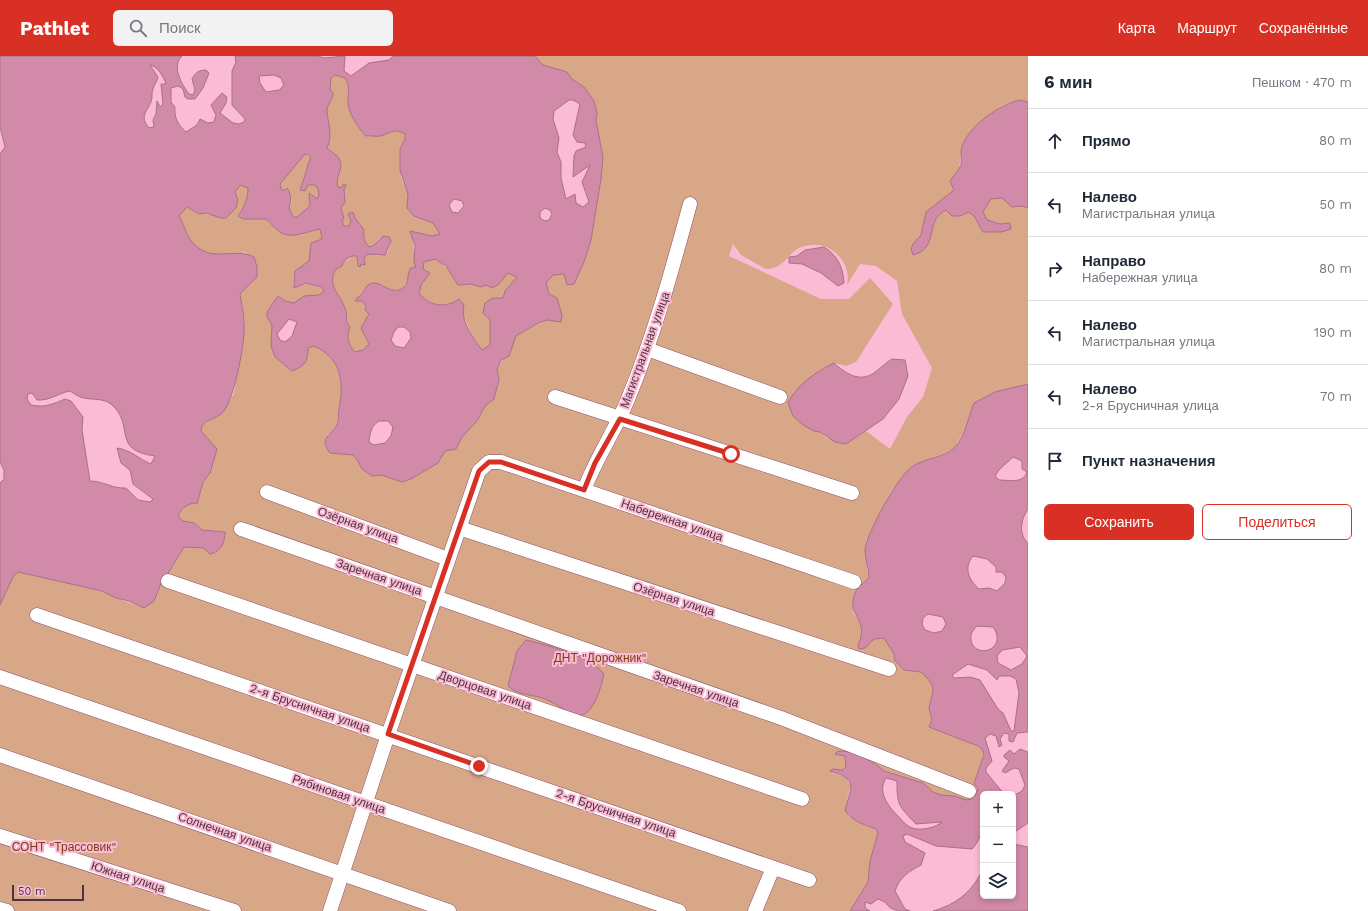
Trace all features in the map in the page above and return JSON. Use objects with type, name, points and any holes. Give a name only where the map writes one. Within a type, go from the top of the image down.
[{"type":"street","name":"Магистральная улица","points":[[584,490],[595,463],[620,419],[647,349],[665,296],[690,204]]},
{"type":"street","points":[[647,349],[780,397]]},
{"type":"street","points":[[555,397],[852,493]]},
{"type":"street","name":"Набережная улица","points":[[459,528],[479,471],[489,462],[501,462],[854,582]]},
{"type":"street","name":"Озёрная улица","points":[[267,492],[448,559]]},
{"type":"street","points":[[330,911],[388,734],[459,528]]},
{"type":"street","name":"Озёрная улица","points":[[459,528],[889,669]]},
{"type":"street","name":"Заречная улица","points":[[241,529],[781,718],[969,791]]},
{"type":"street","name":"Дворцовая улица","points":[[168,581],[802,799]]},
{"type":"street","name":"2-я Брусничная улица","points":[[37,615],[388,734],[809,880]]},
{"type":"street","name":"Рябиновая улица","points":[[0,677],[678,911]]},
{"type":"street","name":"Солнечная улица","points":[[0,755],[449,911]]},
{"type":"street","name":"Южная улица","points":[[0,836],[234,911]]},
{"type":"street","points":[[756,911],[772,868]]},
{"type":"street","points":[[0,908],[7,911]]},
{"type":"green space","name":"ДНТ \"Дорожник\"","points":[[535,56],[1028,56],[1028,102],[1018,101],[1009,103],[993,112],[979,126],[962,152],[958,179],[955,188],[950,194],[926,212],[921,235],[913,244],[913,254],[925,248],[935,221],[938,216],[946,210],[960,216],[969,212],[974,216],[983,232],[1001,232],[1010,223],[1000,224],[987,220],[983,212],[991,199],[1002,198],[1012,207],[1022,206],[1028,208],[1028,384],[995,392],[969,415],[967,426],[954,448],[912,466],[890,493],[866,541],[866,562],[869,577],[861,585],[853,613],[862,628],[862,636],[858,645],[865,648],[874,639],[884,638],[894,654],[895,662],[904,670],[921,672],[932,685],[933,691],[929,708],[932,720],[929,727],[956,736],[982,749],[984,755],[974,783],[978,788],[977,793],[972,799],[967,800],[954,796],[941,796],[933,792],[923,783],[884,771],[874,763],[853,752],[845,756],[846,767],[842,770],[833,769],[832,773],[846,777],[851,785],[847,799],[848,816],[865,826],[876,829],[878,833],[870,861],[868,882],[850,911],[0,911],[0,605],[14,575],[18,572],[27,573],[102,591],[116,598],[144,608],[157,594],[161,583],[184,547],[196,547],[216,553],[225,539],[225,532],[202,530],[194,523],[183,521],[178,516],[185,506],[197,504],[203,482],[210,473],[212,465],[201,431],[201,426],[224,411],[234,393],[245,323],[240,294],[253,282],[246,252],[233,254],[212,254],[200,249],[192,242],[179,216],[187,206],[199,213],[221,218],[238,200],[235,192],[239,185],[248,188],[245,202],[238,215],[251,219],[266,219],[279,232],[300,235],[320,228],[322,239],[311,243],[309,262],[295,271],[294,288],[305,284],[310,284],[324,291],[319,295],[304,296],[294,303],[285,301],[278,296],[267,317],[272,325],[271,346],[275,357],[292,371],[305,363],[307,348],[314,346],[330,358],[336,365],[341,381],[341,399],[336,424],[327,436],[333,453],[353,455],[362,469],[372,476],[381,475],[402,482],[411,479],[438,463],[445,451],[456,449],[462,437],[477,421],[485,406],[494,399],[499,379],[497,370],[516,336],[540,322],[562,315],[557,298],[549,294],[546,283],[553,275],[564,274],[574,284],[584,262],[591,240],[603,157],[596,121],[597,113],[584,87],[572,79],[567,72],[543,65]],"holes":[[[733,244],[741,255],[766,269],[769,269],[780,265],[794,251],[800,248],[818,245],[829,248],[842,260],[847,270],[847,285],[860,264],[876,266],[897,281],[902,314],[932,368],[923,397],[907,417],[890,449],[866,431],[846,443],[826,438],[820,432],[814,431],[803,425],[793,416],[793,393],[816,373],[834,363],[846,366],[856,362],[893,304],[870,278],[849,299],[821,299],[729,256]]]},
{"type":"green space","points":[[335,75],[345,78],[347,81],[349,107],[352,116],[366,136],[380,136],[394,131],[405,134],[405,139],[400,149],[401,177],[408,194],[407,208],[414,216],[433,223],[440,234],[432,236],[410,231],[417,267],[406,283],[398,290],[393,291],[382,285],[364,288],[362,298],[369,314],[364,322],[365,336],[369,344],[363,350],[355,352],[348,342],[347,312],[331,282],[335,270],[353,256],[357,256],[358,266],[361,264],[364,265],[364,258],[367,254],[378,256],[388,252],[391,241],[379,238],[373,247],[369,247],[364,239],[364,230],[355,218],[349,227],[344,226],[342,221],[344,217],[341,208],[345,202],[344,190],[338,187],[337,183],[336,154],[327,148],[330,139],[330,130],[327,109],[333,93],[330,90],[331,78]]},
{"type":"green space","points":[[304,154],[311,157],[300,189],[308,185],[315,185],[318,189],[319,195],[317,199],[309,193],[310,206],[297,217],[293,217],[289,208],[292,200],[289,191],[281,190],[280,184]]},
{"type":"green space","points":[[435,259],[464,285],[471,284],[481,287],[486,284],[499,284],[508,273],[517,277],[503,298],[493,298],[490,320],[490,345],[482,350],[465,320],[459,300],[448,305],[438,305],[428,301],[419,293],[421,285],[430,273],[423,269],[424,262]]},
{"type":"shaded area","points":[[0,56],[182,56],[177,65],[183,86],[189,94],[193,95],[195,90],[192,79],[196,73],[206,70],[209,73],[203,88],[195,99],[188,99],[185,97],[183,89],[178,86],[171,88],[171,102],[175,107],[176,118],[186,132],[197,125],[200,119],[208,123],[214,122],[216,115],[211,105],[222,93],[227,97],[226,103],[220,113],[233,123],[239,124],[244,122],[245,119],[232,105],[232,71],[236,62],[235,56],[318,56],[324,58],[345,56],[344,71],[351,76],[369,63],[389,60],[393,56],[535,56],[543,65],[567,72],[572,79],[584,87],[594,101],[603,157],[591,240],[584,262],[574,284],[567,285],[564,274],[553,275],[546,283],[549,294],[557,298],[562,315],[561,322],[547,320],[540,322],[516,336],[509,356],[501,360],[497,370],[499,379],[494,399],[485,406],[477,421],[462,437],[456,449],[445,451],[438,463],[411,479],[402,482],[381,475],[372,476],[362,469],[353,455],[330,453],[327,448],[325,443],[327,437],[338,422],[341,399],[341,381],[339,372],[336,365],[330,358],[323,351],[314,346],[308,348],[305,363],[292,371],[275,357],[271,346],[272,325],[267,317],[267,312],[278,296],[285,301],[294,303],[304,296],[319,295],[324,291],[321,287],[306,283],[294,288],[295,271],[309,261],[311,243],[322,239],[320,229],[289,235],[278,231],[266,219],[243,219],[238,216],[245,203],[248,188],[240,185],[235,192],[238,200],[236,208],[226,218],[221,218],[206,213],[199,214],[187,207],[179,216],[189,238],[201,250],[216,254],[247,254],[254,257],[257,267],[257,277],[240,294],[244,318],[244,330],[239,368],[232,393],[224,411],[206,422],[201,431],[217,449],[210,473],[203,482],[197,504],[193,503],[186,506],[180,511],[178,516],[183,521],[194,523],[202,530],[225,532],[222,546],[214,553],[210,554],[203,548],[184,547],[161,583],[154,601],[144,608],[129,601],[116,598],[102,591],[18,572],[14,575],[0,605],[0,483],[4,479],[4,470],[0,462],[0,154],[5,147],[0,127]],"holes":[[[150,65],[155,67],[160,72],[166,84],[161,84],[163,104],[160,107],[157,101],[156,114],[153,120],[154,127],[149,128],[144,117],[151,102],[152,91],[158,77]],[[274,75],[281,78],[284,85],[279,90],[266,92],[260,83],[259,76]],[[335,75],[345,78],[348,86],[349,109],[360,129],[366,136],[380,136],[394,131],[405,134],[405,139],[400,149],[400,170],[408,194],[407,208],[414,216],[433,223],[440,234],[432,236],[410,231],[415,246],[414,262],[416,267],[411,268],[406,285],[399,290],[394,290],[376,283],[371,283],[357,298],[355,301],[362,301],[366,306],[365,310],[369,314],[361,328],[369,344],[363,350],[355,352],[348,341],[350,327],[347,323],[344,305],[334,286],[333,276],[335,270],[342,266],[346,259],[350,257],[357,256],[358,266],[360,267],[361,264],[365,265],[364,258],[368,254],[385,255],[391,241],[389,237],[383,236],[373,246],[369,247],[364,239],[364,230],[355,218],[353,212],[348,214],[351,221],[349,226],[344,226],[342,221],[344,218],[341,208],[345,202],[344,190],[346,185],[344,184],[341,188],[338,187],[337,183],[341,167],[340,160],[327,148],[330,139],[327,109],[333,93],[330,90],[331,78]],[[569,100],[573,100],[580,104],[573,135],[577,142],[585,143],[586,147],[576,151],[574,156],[573,177],[590,165],[582,182],[589,202],[583,207],[576,203],[575,194],[566,199],[561,178],[561,162],[557,152],[559,138],[553,119],[554,111]],[[307,154],[311,157],[300,190],[305,191],[308,185],[315,185],[318,189],[319,195],[317,199],[309,193],[310,206],[297,217],[293,217],[289,208],[291,198],[290,193],[287,188],[285,190],[281,190],[280,184],[304,155]],[[454,199],[462,201],[464,206],[458,213],[452,212],[449,205]],[[545,208],[550,210],[552,214],[549,220],[545,221],[540,218],[540,212]],[[435,259],[446,266],[458,285],[471,284],[481,287],[486,285],[492,288],[499,284],[508,273],[517,277],[505,291],[503,298],[493,298],[485,303],[483,313],[490,320],[490,345],[482,350],[475,340],[468,329],[464,317],[464,305],[459,299],[448,304],[438,305],[428,301],[419,293],[421,285],[430,273],[423,269],[424,262]],[[289,319],[297,322],[292,336],[285,342],[280,340],[277,334]],[[398,327],[404,327],[410,332],[411,338],[404,348],[395,346],[391,340],[394,332]],[[70,391],[82,398],[101,400],[111,404],[118,412],[122,420],[128,442],[133,448],[141,453],[155,456],[151,464],[131,453],[117,448],[121,463],[130,470],[133,484],[153,499],[150,502],[138,500],[126,488],[90,481],[82,430],[83,417],[71,401],[65,399],[45,406],[31,405],[27,399],[28,394],[32,393],[37,400],[46,399]],[[379,421],[388,421],[393,427],[391,436],[385,443],[374,445],[369,442],[370,433]]]},
{"type":"shaded area","points":[[1019,100],[1028,102],[1028,208],[1022,206],[1012,207],[1002,198],[991,199],[983,212],[987,220],[1000,224],[1010,223],[1011,229],[1001,232],[983,232],[974,216],[969,212],[960,216],[952,216],[946,210],[938,216],[935,221],[930,238],[925,248],[913,255],[911,249],[913,244],[921,235],[926,212],[954,190],[950,181],[961,165],[961,148],[966,138],[978,123],[994,111]]},
{"type":"shaded area","points":[[824,247],[833,254],[841,267],[844,283],[838,286],[821,273],[802,264],[789,263],[789,257],[797,256],[805,250]]},
{"type":"shaded area","points":[[892,359],[905,360],[908,376],[899,399],[883,419],[846,444],[835,442],[820,432],[814,431],[803,425],[793,416],[788,403],[792,396],[802,384],[820,370],[834,363],[852,376],[863,377],[874,373]]},
{"type":"shaded area","points":[[1028,384],[1028,509],[1022,522],[1022,531],[1028,543],[1028,732],[1017,733],[1013,742],[1009,741],[1009,734],[1004,733],[1000,739],[1002,745],[999,747],[996,736],[990,734],[985,738],[992,761],[986,768],[986,772],[1002,791],[980,791],[980,837],[972,849],[936,846],[907,834],[903,836],[905,842],[925,853],[921,865],[905,875],[899,882],[895,891],[905,909],[910,911],[898,911],[892,909],[885,902],[878,899],[871,904],[865,902],[865,908],[870,911],[850,911],[868,882],[870,861],[878,833],[876,829],[855,820],[845,810],[851,789],[850,781],[842,775],[830,771],[833,769],[842,770],[846,767],[845,756],[835,754],[838,751],[853,752],[874,763],[884,771],[923,783],[933,792],[941,795],[954,796],[967,800],[972,799],[977,793],[978,788],[974,783],[984,755],[982,749],[978,746],[929,727],[932,720],[929,708],[933,691],[932,685],[921,672],[904,670],[895,661],[894,654],[884,638],[874,639],[865,648],[859,649],[858,645],[861,636],[861,629],[853,606],[853,599],[857,589],[869,577],[865,550],[871,531],[884,505],[900,480],[913,466],[923,461],[940,456],[951,451],[955,447],[962,437],[974,403],[995,392]],"holes":[[[1013,457],[1022,461],[1022,469],[1027,472],[1025,476],[1019,480],[999,480],[995,476],[999,470]],[[973,556],[987,559],[996,567],[996,572],[1002,572],[1006,577],[1005,583],[997,591],[989,588],[979,589],[972,582],[968,574],[968,565]],[[928,614],[943,617],[946,624],[942,631],[934,633],[925,630],[922,624],[923,618]],[[977,626],[993,627],[997,635],[997,642],[989,650],[978,650],[973,646],[971,634]],[[1020,647],[1027,656],[1022,664],[1011,670],[998,663],[997,656],[1002,650]],[[968,664],[987,670],[997,680],[999,676],[1010,676],[1016,679],[1019,693],[1014,731],[1011,731],[1003,713],[998,709],[980,680],[970,677],[954,678],[952,675]],[[886,778],[897,781],[900,805],[916,824],[942,822],[936,826],[928,828],[916,829],[910,827],[887,803],[883,794]]]},
{"type":"shaded area","points":[[526,640],[568,652],[589,662],[604,674],[601,687],[595,701],[587,713],[575,715],[540,697],[517,692],[508,686],[517,651]]},
{"type":"shaded area","points":[[1020,749],[1028,752],[1028,823],[1016,831],[1016,794],[1022,791],[1025,785],[1019,769],[1014,768],[1005,773],[1002,771],[1009,761],[1004,757],[1004,755],[1010,750],[1014,754]]},
{"type":"shaded area","points":[[1016,845],[1028,847],[1028,911],[933,911],[949,905],[963,896],[969,891],[980,875],[980,899],[1016,899]]},
{"type":"route","points":[[479,766],[388,734],[479,471],[483,466],[489,462],[501,462],[584,490],[595,463],[620,419],[731,454]]},
{"type":"park label","name":"СОНТ \"Трассовик\"","points":[[64,847]]}]
